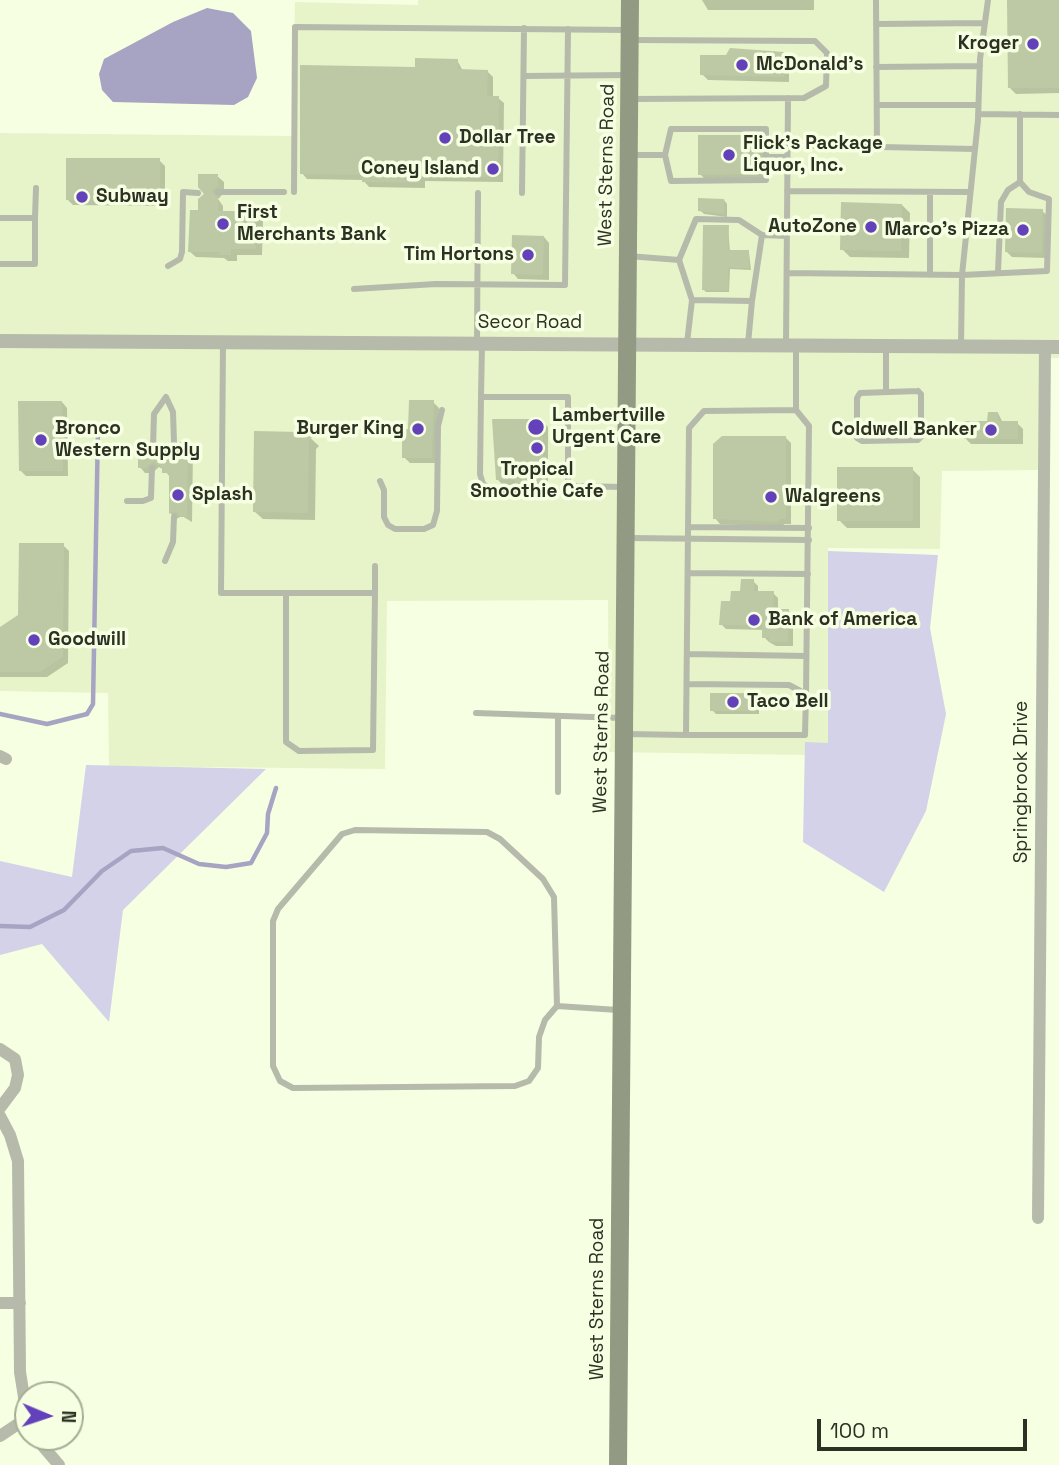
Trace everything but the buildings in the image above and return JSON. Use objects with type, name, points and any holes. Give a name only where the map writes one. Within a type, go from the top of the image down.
[{"type":"main road","name":"West Sterns Road","points":[[618,1465],[630,0]]},
{"type":"street","name":"Secor Road","points":[[0,341],[626,342],[1052,347]]},
{"type":"street","name":"Springbrook Drive","points":[[1038,1218],[1052,347]]},
{"type":"street","points":[[0,1049],[15,1059],[18,1075],[15,1088],[0,1108]]},
{"type":"street","points":[[0,1116],[10,1135],[18,1161],[21,1381]]},
{"type":"street","points":[[0,1303],[20,1303]]},
{"type":"lane","points":[[876,0],[877,147]]},
{"type":"lane","points":[[961,346],[962,275],[978,114],[979,66],[988,0]]},
{"type":"lane","points":[[876,24],[985,23]]},
{"type":"lane","points":[[294,192],[295,27],[568,29],[629,35],[815,41],[827,53],[826,86],[804,98],[628,99]]},
{"type":"lane","points":[[522,193],[524,28]]},
{"type":"lane","points":[[354,289],[436,284],[565,285],[568,29]]},
{"type":"lane","points":[[876,66],[979,66]]},
{"type":"lane","points":[[524,76],[629,75]]},
{"type":"lane","points":[[476,713],[558,716],[686,735],[805,735],[809,426],[796,410],[786,273],[788,98]]},
{"type":"lane","points":[[877,106],[978,105]]},
{"type":"lane","points":[[978,114],[1059,115]]},
{"type":"lane","points":[[786,273],[962,275],[1047,271],[1049,199],[1029,191],[1020,182],[1020,114]]},
{"type":"lane","points":[[671,129],[766,129],[766,157],[766,180],[671,181],[665,155],[671,129]]},
{"type":"lane","points":[[787,145],[975,149]]},
{"type":"lane","points":[[627,155],[665,155]]},
{"type":"lane","points":[[766,157],[787,157]]},
{"type":"lane","points":[[998,272],[1001,202],[1008,190],[1020,182]]},
{"type":"lane","points":[[0,264],[35,264],[36,188]]},
{"type":"lane","points":[[787,191],[970,192]]},
{"type":"lane","points":[[168,266],[180,259],[182,252],[183,192],[198,193]]},
{"type":"lane","points":[[218,192],[284,192]]},
{"type":"lane","points":[[478,192],[480,474],[483,484],[497,493],[557,493],[568,486],[625,486]]},
{"type":"lane","points":[[930,192],[930,275]]},
{"type":"lane","points":[[0,218],[35,218]]},
{"type":"lane","points":[[687,343],[692,300],[679,260],[696,219],[739,220],[762,235],[787,236]]},
{"type":"lane","points":[[748,344],[762,235]]},
{"type":"lane","points":[[626,256],[679,260]]},
{"type":"lane","points":[[692,300],[752,301]]},
{"type":"lane","points":[[223,341],[220,593],[375,593]]},
{"type":"lane","points":[[886,345],[886,392]]},
{"type":"lane","points":[[918,391],[922,394],[918,440],[862,441],[857,438],[857,398],[860,393],[886,392],[918,391]]},
{"type":"lane","points":[[153,448],[153,420],[166,397],[173,412],[174,442]]},
{"type":"lane","points":[[481,397],[568,397],[568,486]]},
{"type":"lane","points":[[380,481],[384,490],[384,517],[388,525],[395,529],[424,529],[433,525],[438,511],[438,426],[442,410]]},
{"type":"lane","points":[[686,735],[689,428],[704,411],[796,410]]},
{"type":"lane","points":[[127,501],[151,498],[152,468]]},
{"type":"lane","points":[[165,561],[173,542],[174,517]]},
{"type":"lane","points":[[689,527],[808,528]]},
{"type":"lane","points":[[625,538],[808,540]]},
{"type":"lane","points":[[286,593],[286,742],[299,751],[373,750],[375,566]]},
{"type":"lane","points":[[688,573],[808,574]]},
{"type":"lane","points":[[688,654],[806,656]]},
{"type":"lane","points":[[687,684],[789,685],[806,695]]},
{"type":"lane","points":[[558,716],[558,792]]},
{"type":"lane","points":[[355,830],[487,832],[500,839],[543,879],[554,897],[557,1006],[545,1020],[539,1037],[538,1068],[529,1080],[515,1086],[293,1088],[280,1081],[273,1066],[274,921],[278,909],[341,834],[355,830]]},
{"type":"lane","points":[[557,1006],[620,1010]]},
{"type":"shaded area","points":[[418,0],[1059,0],[1059,358],[1041,358],[1040,470],[942,471],[940,549],[828,548],[828,743],[805,743],[805,755],[609,752],[608,600],[387,601],[385,769],[109,766],[108,693],[0,691],[0,133],[292,136],[295,2],[418,5]]},
{"type":"shaded area","points":[[207,8],[233,13],[251,31],[257,78],[248,97],[234,105],[113,102],[102,90],[99,74],[104,59],[173,22]]},
{"type":"shaded area","points":[[828,551],[938,555],[930,628],[946,714],[926,811],[884,892],[803,842],[805,742],[828,743]]},
{"type":"shaded area","points":[[86,765],[266,769],[123,910],[109,1022],[42,944],[0,955],[0,861],[72,877]]},
{"type":"waterway","points":[[0,714],[47,724],[87,714],[93,704],[98,426]]},
{"type":"waterway","points":[[0,926],[30,927],[64,910],[102,871],[131,851],[163,848],[199,864],[226,867],[251,863],[267,833],[268,814],[276,788]]},
{"type":"place","name":"Kroger","points":[[1033,44]]},
{"type":"place","name":"McDonald's","points":[[742,65]]},
{"type":"place","name":"Dollar Tree","points":[[445,138]]},
{"type":"place","name":"Flick's Package Liquor, Inc.","points":[[729,155]]},
{"type":"place","name":"Coney Island","points":[[493,169]]},
{"type":"place","name":"Subway","points":[[82,197]]},
{"type":"place","name":"First Merchants Bank","points":[[223,224]]},
{"type":"place","name":"AutoZone","points":[[871,227]]},
{"type":"place","name":"Marco's Pizza","points":[[1023,230]]},
{"type":"place","name":"Tim Hortons","points":[[528,255]]},
{"type":"place","name":"Lambertville Urgent Care","points":[[536,427]]},
{"type":"place","name":"Burger King","points":[[418,429]]},
{"type":"place","name":"Coldwell Banker","points":[[991,430]]},
{"type":"place","name":"Bronco Western Supply","points":[[41,440]]},
{"type":"place","name":"Tropical Smoothie Cafe","points":[[537,448]]},
{"type":"place","name":"Splash","points":[[178,495]]},
{"type":"place","name":"Walgreens","points":[[771,497]]},
{"type":"place","name":"Bank of America","points":[[754,620]]},
{"type":"place","name":"Goodwill","points":[[34,640]]},
{"type":"place","name":"Taco Bell","points":[[733,702]]}]
